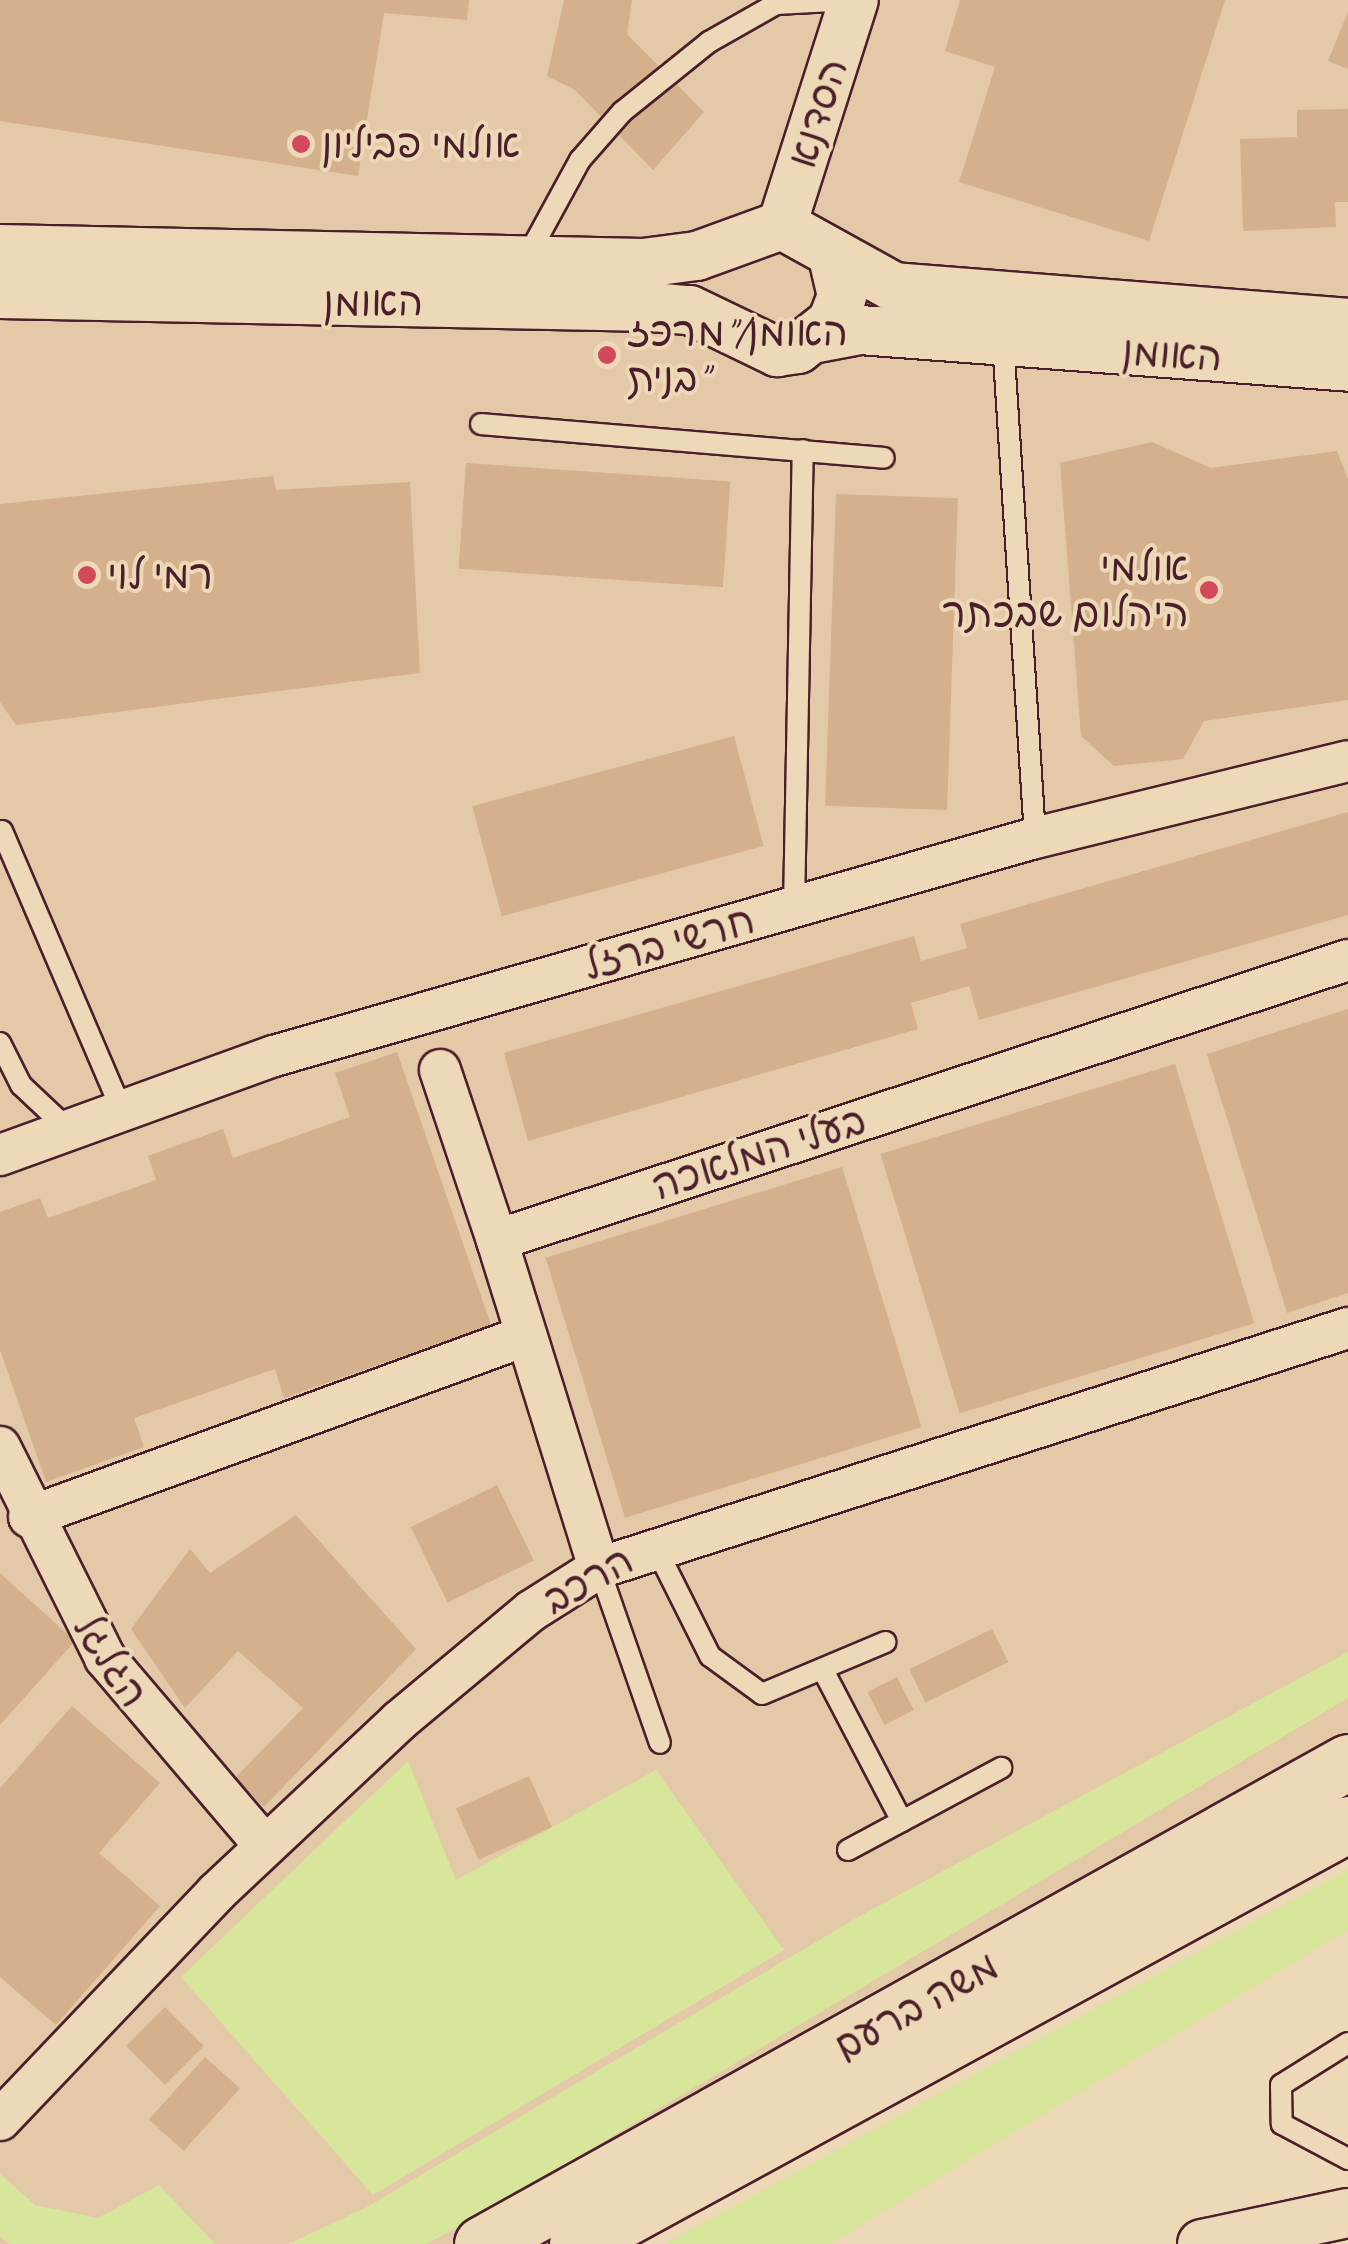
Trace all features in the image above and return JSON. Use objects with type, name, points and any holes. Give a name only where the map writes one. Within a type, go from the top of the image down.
[{"type":"main road","name":"משה ברעם","points":[[482,2244],[1348,1762]]},
{"type":"main road","name":"משה ברעם","points":[[577,2244],[1348,1824]]},
{"type":"street","name":"הסדנא","points":[[762,232],[854,0]]},
{"type":"street","name":"האומן","points":[[0,249],[642,263],[762,232],[832,253],[894,287],[1348,323]]},
{"type":"street","points":[[739,338],[725,322],[716,280],[762,232]]},
{"type":"street","points":[[818,338],[842,296],[832,253]]},
{"type":"street","name":"האומן","points":[[0,294],[652,307],[690,310],[739,338],[777,352],[818,338],[860,330],[1348,367]]},
{"type":"street","name":"חרשי ברזל","points":[[0,1155],[274,1056],[1035,838],[1348,761]]},
{"type":"street","name":"בעלי המלאכה","points":[[497,1240],[1348,960]]},
{"type":"street","points":[[440,1070],[599,1568]]},
{"type":"street","name":"הרכב","points":[[2,2114],[266,1846],[474,1656],[599,1568],[654,1545],[1348,1328]]},
{"type":"street","points":[[29,1517],[525,1336]]},
{"type":"street","name":"הגלגל","points":[[0,1448],[29,1517],[141,1711],[266,1846]]},
{"type":"street","points":[[1202,2244],[1348,2213]]},
{"type":"lane","points":[[526,261],[580,160],[622,112],[709,42],[776,4],[854,0]]},
{"type":"lane","points":[[1003,341],[1035,838]]},
{"type":"lane","points":[[481,424],[884,458]]},
{"type":"lane","points":[[794,908],[803,450]]},
{"type":"lane","points":[[2,831],[122,1111]]},
{"type":"lane","points":[[0,1043],[20,1085],[69,1130]]},
{"type":"lane","points":[[654,1545],[710,1656],[762,1694],[824,1674],[886,1642]]},
{"type":"lane","points":[[599,1568],[660,1743]]},
{"type":"lane","points":[[824,1674],[902,1821]]},
{"type":"lane","points":[[848,1850],[1001,1768]]},
{"type":"lane","points":[[1348,2044],[1280,2085],[1282,2124],[1348,2158]]},
{"type":"shaded area","points":[[0,0],[1348,0],[1348,1752],[450,2244],[0,2244]]},
{"type":"green space","points":[[1348,1652],[1348,1698],[477,2217],[426,2244],[288,2244],[365,2208],[860,1916]]},
{"type":"green space","points":[[408,1761],[456,1880],[656,1770],[784,1950],[373,2195],[181,1977]]},
{"type":"green space","points":[[1348,1870],[1348,1930],[830,2244],[665,2244]]},
{"type":"green space","points":[[0,2174],[35,2205],[98,2218],[159,2185],[215,2244],[9,2244],[0,2236]]},
{"type":"building","points":[[0,0],[469,0],[467,20],[384,13],[358,176],[0,121]]},
{"type":"building","points":[[564,0],[632,0],[627,34],[704,112],[653,170],[575,90],[547,76]]},
{"type":"building","points":[[960,0],[1225,0],[1149,241],[959,182],[995,67],[945,51]]},
{"type":"building","points":[[1348,12],[1348,69],[1328,61]]},
{"type":"building","points":[[1348,109],[1348,202],[1335,202],[1336,227],[1243,231],[1240,139],[1297,137],[1297,110]]},
{"type":"building","name":"אולמי היהלום שבכתר","points":[[1152,442],[1211,468],[1337,451],[1348,479],[1348,700],[1204,721],[1183,759],[1114,766],[1081,736],[1060,463]]},
{"type":"building","points":[[466,463],[730,481],[723,587],[459,569]]},
{"type":"building","points":[[273,476],[276,490],[410,482],[420,673],[16,725],[0,702],[0,504]]},
{"type":"building","points":[[836,494],[958,498],[947,810],[825,806]]},
{"type":"building","points":[[734,736],[764,846],[502,916],[472,806]]},
{"type":"building","points":[[1348,812],[1348,915],[979,1020],[969,986],[911,1003],[918,1029],[528,1141],[504,1053],[914,936],[921,961],[967,948],[960,924]]},
{"type":"building","points":[[1348,1009],[1348,1293],[1287,1313],[1207,1054]]},
{"type":"building","points":[[397,1052],[491,1325],[284,1398],[275,1369],[134,1418],[144,1447],[46,1482],[0,1350],[0,1212],[40,1198],[48,1218],[156,1180],[148,1156],[223,1129],[233,1158],[350,1117],[335,1073]]},
{"type":"building","points":[[1175,1064],[1254,1323],[960,1413],[880,1154]]},
{"type":"building","points":[[842,1167],[922,1427],[625,1518],[546,1258]]},
{"type":"building","points":[[497,1485],[534,1560],[448,1603],[411,1527]]},
{"type":"building","points":[[296,1515],[416,1649],[264,1807],[235,1778],[303,1708],[238,1651],[185,1708],[131,1629],[190,1549],[210,1573]]},
{"type":"building","points":[[0,1573],[75,1641],[0,1725]]},
{"type":"building","points":[[992,1629],[1008,1662],[926,1703],[909,1669]]},
{"type":"building","points":[[897,1677],[914,1710],[884,1725],[868,1692]]},
{"type":"building","points":[[72,1706],[160,1783],[99,1853],[160,1906],[56,2025],[0,1977],[0,1788]]},
{"type":"building","points":[[529,1776],[552,1827],[479,1860],[456,1809]]},
{"type":"building","points":[[165,2007],[204,2046],[165,2085],[126,2046]]},
{"type":"building","points":[[205,2057],[240,2088],[184,2151],[149,2119]]},
{"type":"place","name":"אולמי פביליון","points":[[301,144]]},
{"type":"place","name":"האומן/\"מרכז בנית\"","points":[[607,355]]},
{"type":"place","name":"רמי לוי","points":[[87,575]]},
{"type":"place","name":"אולמי היהלום שבכתר","points":[[1209,590]]}]
